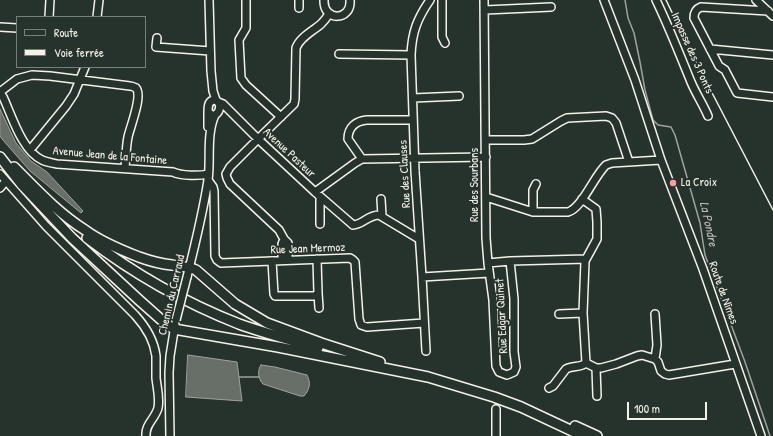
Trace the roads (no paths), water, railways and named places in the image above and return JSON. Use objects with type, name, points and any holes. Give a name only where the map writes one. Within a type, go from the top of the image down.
[{"type":"main road","points":[[0,155],[84,230],[124,252],[173,266],[189,267],[196,270],[235,304],[267,323],[414,374]]},
{"type":"main road","points":[[0,155],[22,185],[72,238],[166,324],[428,377],[494,397],[521,407],[583,436]]},
{"type":"main road","points":[[0,155],[23,181],[66,221],[102,250],[177,296],[251,328],[414,374]]},
{"type":"main road","points":[[428,377],[442,378],[477,387],[512,399],[537,408],[597,436]]},
{"type":"street","points":[[49,16],[50,0]]},
{"type":"street","points":[[97,16],[99,0]]},
{"type":"street","name":"Chemin du Carraud","points":[[170,436],[170,356],[175,325],[200,220],[208,177],[208,129],[212,111],[209,0]]},
{"type":"street","points":[[246,0],[246,28],[239,40],[240,76],[246,85],[281,117]]},
{"type":"street","points":[[324,0],[324,5],[329,14],[337,16],[344,14],[349,8],[350,0]]},
{"type":"street","name":"Rue des Clauses","points":[[426,351],[419,239],[411,55],[412,39],[418,20],[430,0]]},
{"type":"street","points":[[442,0],[442,37],[445,43]]},
{"type":"street","name":"Rue des Sourbans","points":[[484,0],[486,238],[489,273],[494,303],[496,366],[498,370]]},
{"type":"street","name":"Route de Nîmes","points":[[604,0],[635,80],[661,160],[703,269],[761,436]]},
{"type":"street","name":"Impasse des 3 Ponts","points":[[656,0],[692,84],[708,116]]},
{"type":"street","points":[[756,0],[770,14]]},
{"type":"street","points":[[485,10],[551,7]]},
{"type":"street","points":[[770,14],[702,7],[696,9],[694,18],[719,66],[725,70],[737,92],[773,96]]},
{"type":"street","points":[[286,260],[288,256],[288,243],[283,238],[278,228],[230,184],[226,174],[228,170],[258,139],[292,107],[295,102],[297,45],[329,14]]},
{"type":"street","points":[[0,27],[16,28]]},
{"type":"street","points":[[156,38],[156,47],[210,51]]},
{"type":"street","points":[[710,49],[773,56]]},
{"type":"street","points":[[339,54],[411,55]]},
{"type":"street","points":[[30,150],[74,94],[85,68]]},
{"type":"street","name":"Chemin du Carraud","points":[[211,71],[213,91],[220,108],[212,111]]},
{"type":"street","points":[[0,92],[17,79],[32,75],[130,86],[136,89],[138,93],[136,108],[128,137],[125,168]]},
{"type":"street","name":"Avenue Jean de la Fontaine","points":[[0,92],[7,105],[17,132],[30,150],[41,160],[57,164],[173,172],[177,174],[200,175],[208,177]]},
{"type":"street","points":[[413,98],[459,96]]},
{"type":"street","points":[[212,111],[210,101],[217,101]]},
{"type":"street","name":"Avenue Pasteur","points":[[217,101],[223,104],[239,121],[318,195],[355,163],[362,159]]},
{"type":"street","name":"Avenue Pasteur","points":[[212,111],[228,114],[239,121]]},
{"type":"street","points":[[486,140],[528,140],[536,138],[567,118],[606,116],[612,118],[616,123],[629,162]]},
{"type":"street","points":[[413,120],[361,120],[352,126],[348,134],[348,139],[362,159],[486,158]]},
{"type":"street","points":[[486,197],[533,212],[568,212],[575,209],[606,165],[612,163],[661,160]]},
{"type":"street","points":[[0,174],[46,226],[136,315],[147,329],[155,349],[159,400],[157,412],[146,430],[146,436]]},
{"type":"street","name":"Rue Jean Mermoz","points":[[208,177],[214,191],[215,256],[221,263],[350,258],[354,261],[360,324],[367,327],[424,323]]},
{"type":"street","points":[[0,188],[6,181]]},
{"type":"street","points":[[533,212],[533,190],[536,184]]},
{"type":"street","points":[[318,195],[354,226],[373,216],[382,216],[419,239]]},
{"type":"street","points":[[318,195],[320,224]]},
{"type":"street","points":[[381,199],[382,216]]},
{"type":"street","points":[[582,199],[596,209],[598,239],[586,258],[583,313],[586,363]]},
{"type":"street","points":[[510,261],[586,258]]},
{"type":"street","points":[[317,259],[319,308]]},
{"type":"street","points":[[272,261],[275,296],[315,296],[318,293]]},
{"type":"street","name":"Rue Edgar Quinet","points":[[488,263],[510,261],[514,299],[514,352],[516,367],[514,372],[507,375],[498,370]]},
{"type":"street","points":[[422,277],[489,273]]},
{"type":"street","points":[[560,314],[583,313]]},
{"type":"street","points":[[655,314],[657,345],[655,359]]},
{"type":"street","points":[[586,363],[596,368],[616,364],[642,355],[655,359],[658,362],[661,371],[669,375],[735,364]]},
{"type":"street","points":[[549,388],[557,382],[566,369],[580,367],[586,363]]},
{"type":"street","points":[[596,368],[597,396]]},
{"type":"street","points":[[496,409],[496,436]]},
{"type":"waterway","name":"La Pondre","points":[[625,0],[628,18],[634,33],[645,90],[653,120],[658,125],[671,127],[675,135],[700,223],[705,255],[745,362],[770,436]]},
{"type":"waterway","points":[[239,377],[259,377]]},
{"type":"railway","points":[[666,0],[696,62],[773,210]]},
{"type":"place","name":"La Croix","points":[[673,183]]}]
